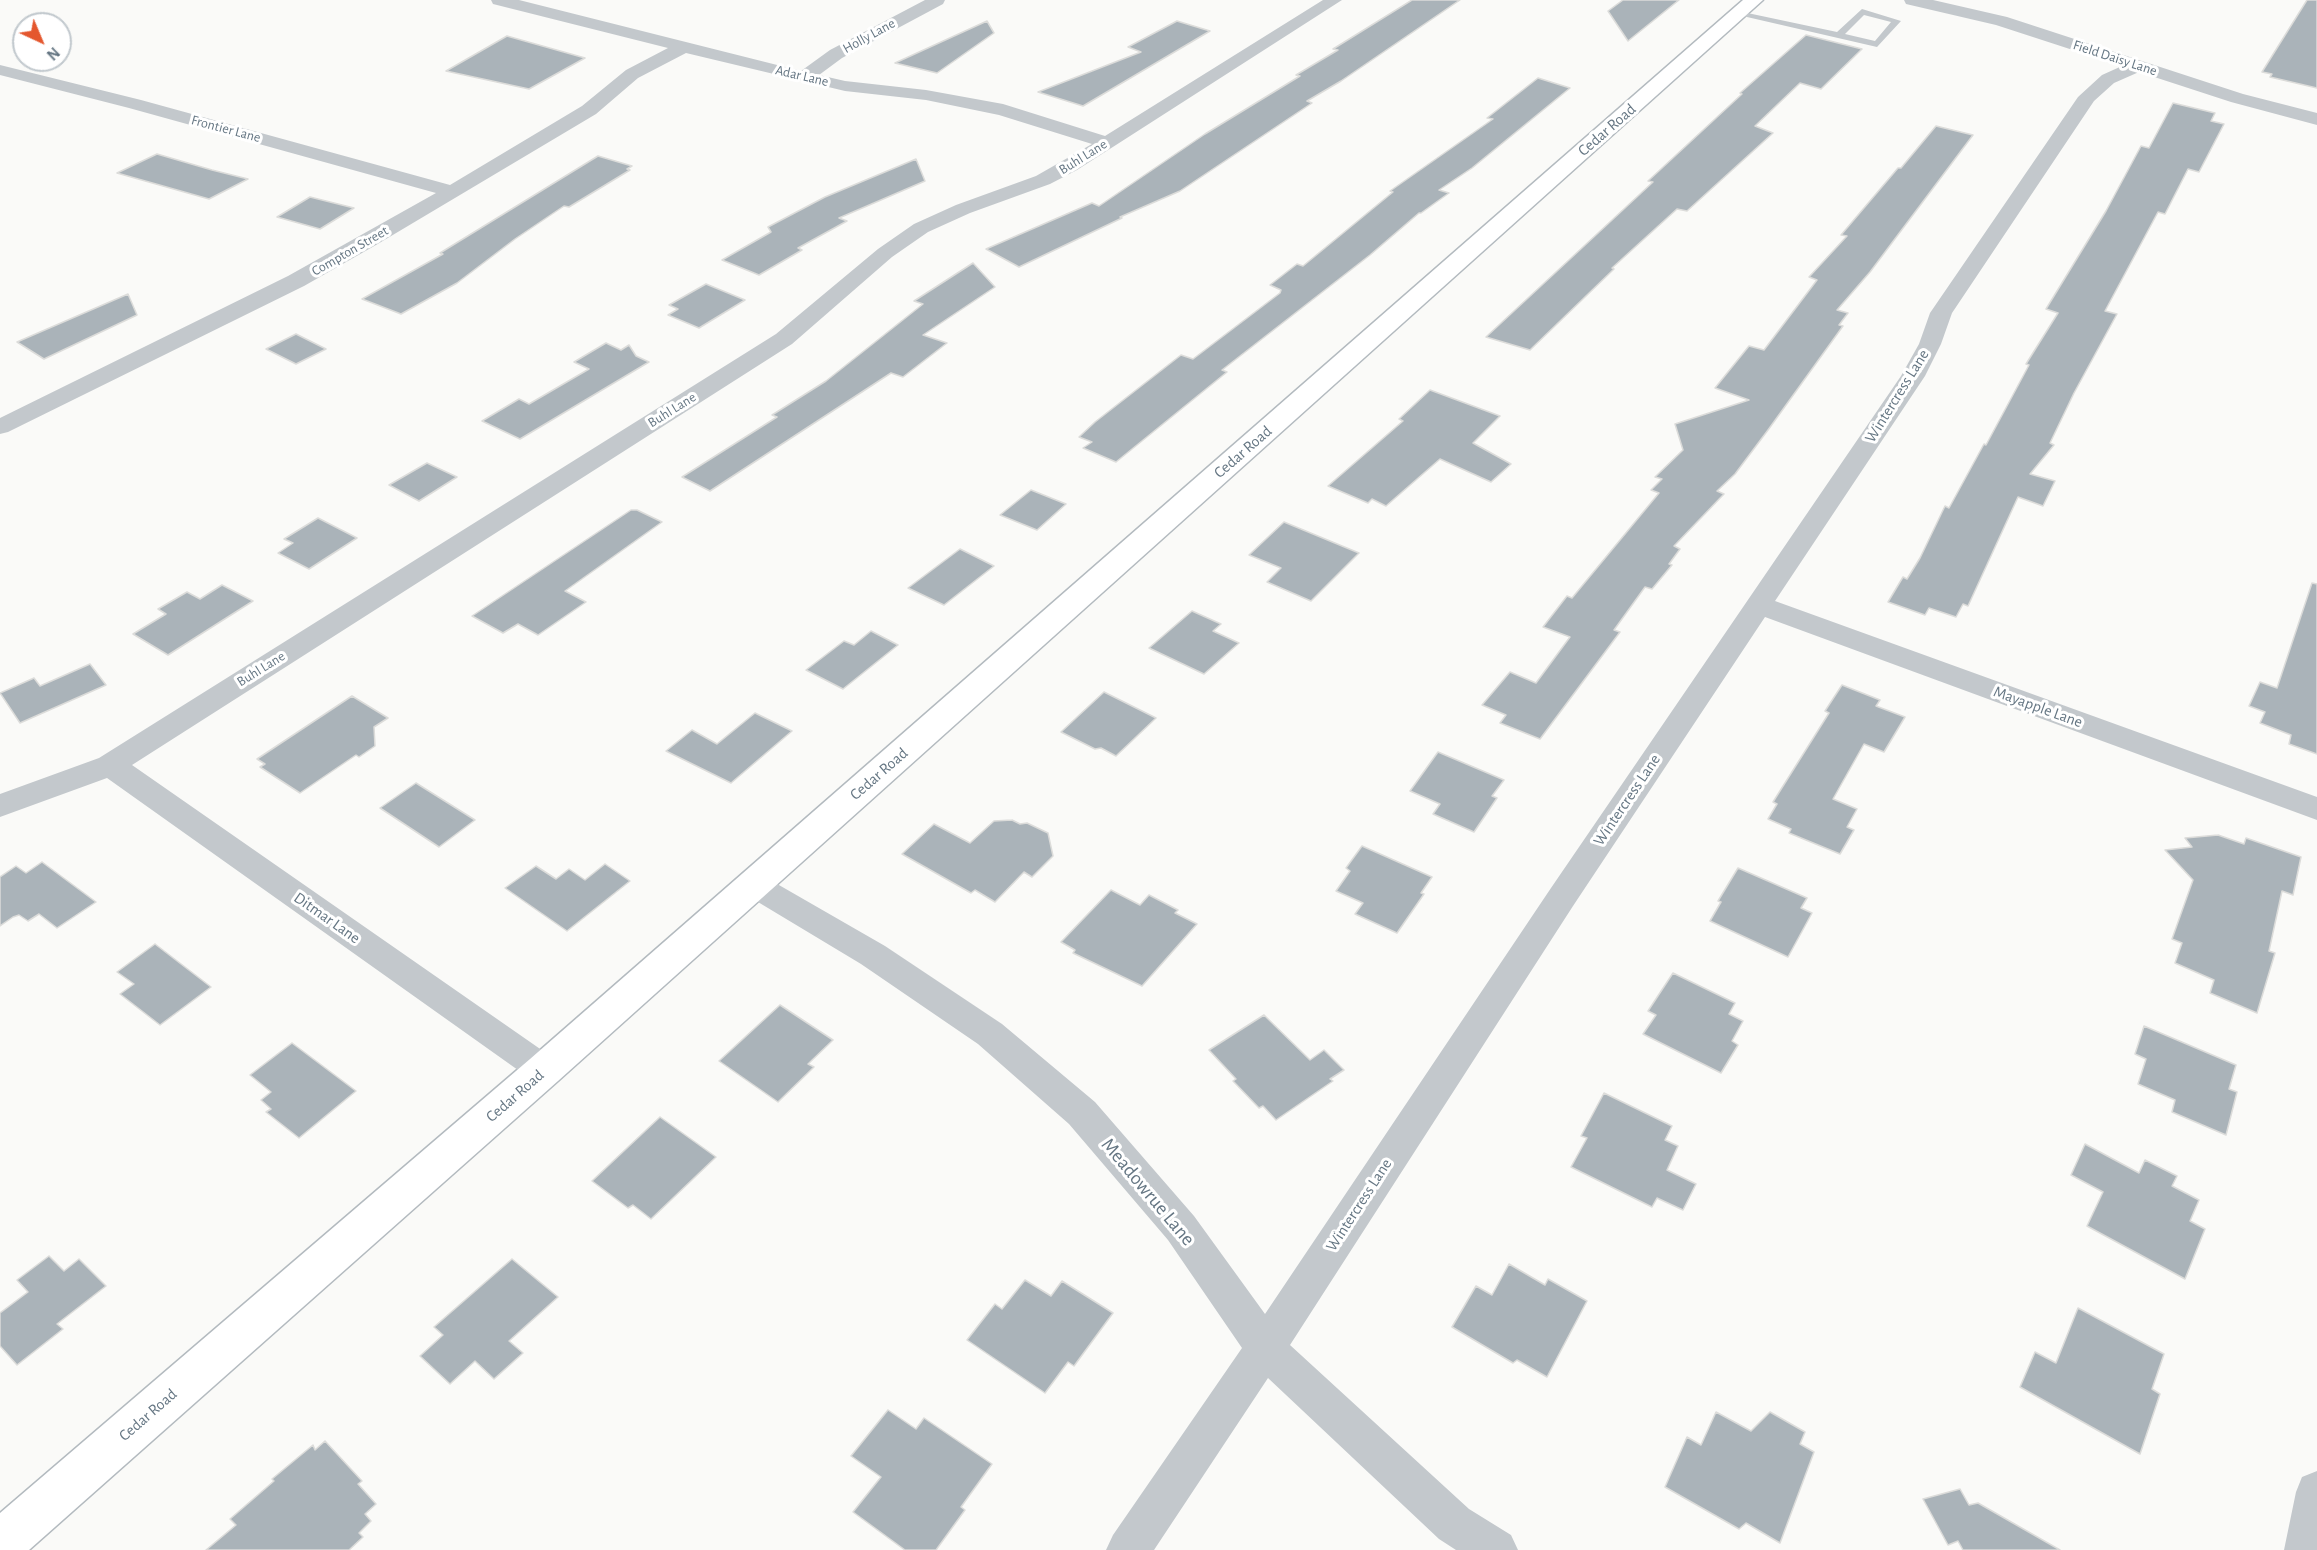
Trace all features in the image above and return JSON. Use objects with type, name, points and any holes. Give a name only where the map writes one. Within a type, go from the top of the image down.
[{"type":"street","name":"Adar Lane","points":[[499,0],[845,86],[967,102],[1003,110],[1106,142]]},
{"type":"street","name":"Holly Lane","points":[[804,77],[836,54],[937,0]]},
{"type":"street","name":"Buhl Lane","points":[[0,806],[110,765],[784,339],[885,253],[921,228],[1043,180],[1334,0]]},
{"type":"street","name":"Field Daisy Lane","points":[[1912,0],[2001,21],[2237,98],[2317,120]]},
{"type":"street","name":"Cedar Road","points":[[0,1544],[544,1070],[1746,7]]},
{"type":"street","name":"Compton Street","points":[[0,427],[296,281],[369,241],[589,110],[632,74],[684,47]]},
{"type":"street","name":"Wintercress Lane","points":[[1128,1550],[1265,1348],[1562,897],[1913,376],[1930,344],[1941,313],[2087,97],[2108,79],[2137,66]]},
{"type":"street","name":"Frontier Lane","points":[[0,70],[135,104],[451,191]]},
{"type":"street","name":"Mayapple Lane","points":[[1759,605],[2317,809]]},
{"type":"street","name":"Ditmar Lane","points":[[110,765],[544,1070]]},
{"type":"street","name":"Meadowrue Lane","points":[[754,885],[873,955],[990,1034],[1082,1113],[1181,1228],[1265,1348],[1454,1524],[1496,1550]]},
{"type":"street","points":[[2306,1550],[2317,1492]]},
{"type":"lane","points":[[1746,7],[1839,35],[1877,44],[1897,21],[1862,12],[1839,35]]},
{"type":"building","points":[[1412,0],[1460,0],[1341,81],[1307,101],[1312,103],[1180,191],[1120,217],[1122,218],[1019,267],[986,249],[1092,203],[1099,206],[1205,134],[1338,50],[1333,49]]},
{"type":"building","points":[[1623,0],[1679,0],[1628,41],[1608,11]]},
{"type":"building","points":[[2307,0],[2317,0],[2317,88],[2270,77],[2272,74],[2262,72]]},
{"type":"building","points":[[987,21],[994,33],[937,73],[895,63]]},
{"type":"building","points":[[1177,21],[1210,31],[1083,106],[1038,92],[1141,52],[1128,47]]},
{"type":"building","points":[[1806,35],[1862,49],[1821,89],[1800,83],[1755,126],[1773,133],[1687,211],[1677,209],[1612,268],[1614,269],[1530,350],[1486,337],[1653,182],[1648,181],[1742,94],[1740,93]]},
{"type":"building","points":[[507,36],[585,58],[529,89],[446,71]]},
{"type":"building","points":[[1538,78],[1570,88],[1472,168],[1439,190],[1449,193],[1419,213],[1370,255],[1222,370],[1227,372],[1116,462],[1083,448],[1092,442],[1079,437],[1095,422],[1181,355],[1193,359],[1280,293],[1281,290],[1270,285],[1297,264],[1303,266],[1393,192],[1390,191],[1493,119],[1487,118]]},
{"type":"building","points":[[2173,103],[2215,113],[2211,121],[2224,124],[2199,172],[2188,169],[2165,214],[2158,212],[2105,311],[2117,314],[2074,393],[2050,443],[2054,445],[2030,474],[2055,481],[2043,506],[2018,497],[1968,606],[1963,604],[1956,617],[1929,608],[1925,615],[1888,602],[1903,577],[1907,579],[1920,558],[1945,506],[1949,508],[1984,444],[1986,445],[2029,365],[2026,364],[2058,313],[2046,309],[2106,211],[2141,146],[2149,148]]},
{"type":"building","points":[[1936,126],[1973,135],[1870,272],[1837,310],[1848,313],[1839,325],[1843,326],[1735,474],[1717,491],[1724,494],[1674,546],[1680,549],[1669,564],[1672,565],[1652,589],[1645,587],[1614,630],[1620,632],[1540,739],[1500,723],[1506,715],[1482,705],[1510,672],[1536,683],[1570,637],[1543,627],[1567,596],[1572,598],[1659,493],[1651,490],[1662,479],[1655,477],[1683,450],[1675,424],[1749,400],[1715,388],[1749,346],[1764,350],[1817,280],[1809,277],[1847,236],[1841,235]]},
{"type":"building","points":[[157,154],[248,179],[209,199],[117,173]]},
{"type":"building","points":[[598,156],[632,166],[627,169],[630,170],[569,207],[564,206],[515,239],[457,283],[401,314],[362,299],[443,254],[440,253]]},
{"type":"building","points":[[916,159],[925,181],[839,218],[847,221],[798,248],[802,250],[759,275],[722,260],[771,232],[768,227],[825,197]]},
{"type":"building","points":[[310,197],[354,208],[320,229],[277,217]]},
{"type":"building","points":[[973,263],[995,287],[923,335],[947,343],[903,377],[891,373],[710,491],[682,477],[777,417],[772,415],[826,381],[923,304],[914,301]]},
{"type":"building","points":[[706,284],[745,300],[699,328],[668,315],[678,309],[669,305]]},
{"type":"building","points":[[128,294],[137,315],[44,359],[17,342]]},
{"type":"building","points":[[296,334],[326,349],[296,364],[266,349]]},
{"type":"building","points":[[606,343],[621,350],[629,345],[636,356],[649,362],[520,439],[482,421],[519,399],[529,404],[589,369],[574,362]]},
{"type":"building","points":[[1430,390],[1500,416],[1473,443],[1511,464],[1491,482],[1440,459],[1386,506],[1372,499],[1368,503],[1328,486],[1403,421],[1399,419]]},
{"type":"building","points":[[427,463],[457,477],[419,501],[389,485]]},
{"type":"building","points":[[1031,490],[1066,504],[1037,530],[1000,515]]},
{"type":"building","points":[[631,510],[637,510],[662,522],[565,591],[586,602],[538,635],[518,624],[503,633],[472,616]]},
{"type":"building","points":[[318,518],[357,538],[309,569],[278,553],[293,543],[284,539]]},
{"type":"building","points":[[1284,522],[1359,553],[1311,601],[1267,582],[1281,568],[1249,555]]},
{"type":"building","points":[[960,549],[994,566],[944,605],[908,588]]},
{"type":"building","points":[[2312,583],[2317,584],[2317,754],[2289,744],[2291,735],[2260,723],[2265,712],[2249,706],[2260,682],[2277,688]]},
{"type":"building","points":[[222,585],[253,601],[168,655],[133,634],[166,614],[158,609],[187,592],[200,599]]},
{"type":"building","points":[[1192,611],[1221,624],[1213,631],[1239,643],[1204,674],[1149,648]]},
{"type":"building","points":[[871,631],[898,645],[843,689],[806,670],[844,641],[854,645]]},
{"type":"building","points":[[90,664],[106,685],[20,723],[0,693],[34,678],[40,686]]},
{"type":"building","points":[[1842,685],[1880,700],[1876,706],[1905,717],[1884,752],[1864,744],[1833,799],[1857,809],[1847,827],[1854,830],[1840,854],[1789,833],[1791,829],[1768,819],[1777,804],[1773,802],[1829,713],[1825,711]]},
{"type":"building","points":[[1104,692],[1156,718],[1116,756],[1101,748],[1095,749],[1061,732]]},
{"type":"building","points":[[352,696],[388,718],[374,727],[375,746],[359,757],[356,755],[300,793],[260,767],[265,764],[257,759]]},
{"type":"building","points":[[755,713],[792,731],[731,783],[666,751],[692,730],[717,744]]},
{"type":"building","points":[[1438,752],[1504,780],[1492,796],[1497,798],[1474,832],[1433,814],[1440,804],[1410,791]]},
{"type":"building","points":[[416,783],[475,820],[439,847],[380,808]]},
{"type":"building","points":[[1012,820],[1020,824],[1027,823],[1048,833],[1053,856],[1032,877],[1024,872],[995,902],[975,890],[971,893],[902,854],[934,824],[970,843],[994,821]]},
{"type":"building","points":[[2218,835],[2244,844],[2246,838],[2301,857],[2293,895],[2282,891],[2269,951],[2275,953],[2257,1013],[2210,993],[2214,980],[2175,963],[2182,943],[2172,939],[2193,880],[2165,850],[2192,847],[2185,838]]},
{"type":"building","points":[[1362,846],[1432,877],[1421,893],[1424,894],[1397,933],[1355,914],[1363,903],[1336,891],[1350,871],[1346,868]]},
{"type":"building","points":[[42,862],[96,902],[57,928],[39,914],[28,921],[19,915],[0,926],[0,877],[16,866],[26,873]]},
{"type":"building","points":[[605,864],[630,881],[567,931],[505,888],[536,866],[556,879],[569,869],[585,880]]},
{"type":"building","points":[[1738,868],[1807,898],[1801,908],[1812,913],[1788,957],[1710,921],[1721,902],[1718,901]]},
{"type":"building","points":[[1111,890],[1140,905],[1149,895],[1178,910],[1175,913],[1197,924],[1142,986],[1073,953],[1075,950],[1061,942]]},
{"type":"building","points":[[155,944],[211,987],[160,1025],[120,994],[134,984],[117,972]]},
{"type":"building","points":[[1673,973],[1735,1003],[1729,1014],[1743,1021],[1732,1041],[1738,1045],[1721,1073],[1643,1034],[1656,1015],[1648,1011]]},
{"type":"building","points":[[780,1005],[833,1040],[808,1064],[814,1067],[778,1102],[719,1061]]},
{"type":"building","points":[[1264,1015],[1310,1060],[1324,1050],[1344,1070],[1330,1079],[1333,1081],[1276,1120],[1263,1106],[1259,1108],[1233,1081],[1236,1079],[1209,1050]]},
{"type":"building","points":[[2144,1026],[2236,1065],[2229,1089],[2237,1092],[2226,1135],[2172,1112],[2175,1100],[2138,1084],[2146,1059],[2135,1054]]},
{"type":"building","points":[[292,1043],[356,1091],[299,1138],[266,1112],[271,1109],[261,1100],[271,1092],[250,1075]]},
{"type":"building","points":[[1604,1093],[1672,1126],[1665,1140],[1678,1146],[1667,1170],[1696,1184],[1683,1210],[1657,1198],[1652,1207],[1571,1167],[1587,1138],[1581,1136]]},
{"type":"building","points":[[660,1117],[716,1157],[651,1219],[633,1205],[628,1208],[592,1181]]},
{"type":"building","points":[[2085,1144],[2139,1173],[2145,1160],[2177,1176],[2172,1186],[2199,1200],[2190,1221],[2205,1229],[2185,1279],[2087,1226],[2103,1192],[2071,1175]]},
{"type":"building","points":[[49,1256],[64,1271],[79,1259],[106,1286],[57,1324],[63,1329],[17,1365],[0,1346],[0,1313],[28,1292],[17,1280]]},
{"type":"building","points":[[512,1259],[558,1297],[509,1341],[523,1353],[494,1379],[475,1361],[450,1384],[420,1356],[443,1335],[434,1327]]},
{"type":"building","points":[[1509,1264],[1545,1285],[1548,1279],[1587,1301],[1547,1377],[1517,1360],[1513,1363],[1452,1327],[1476,1286],[1492,1295]]},
{"type":"building","points":[[1025,1280],[1051,1296],[1062,1281],[1113,1313],[1074,1366],[1068,1362],[1045,1393],[967,1340],[995,1304],[1002,1309]]},
{"type":"building","points":[[2078,1308],[2164,1354],[2152,1389],[2160,1394],[2140,1454],[2020,1387],[2035,1352],[2056,1363]]},
{"type":"building","points":[[888,1410],[916,1429],[924,1418],[992,1464],[961,1507],[965,1510],[936,1550],[905,1550],[853,1512],[881,1477],[851,1456]]},
{"type":"building","points":[[1716,1412],[1751,1431],[1770,1412],[1805,1432],[1800,1444],[1814,1452],[1780,1543],[1746,1523],[1739,1529],[1665,1487],[1687,1437],[1701,1445]]},
{"type":"building","points":[[325,1441],[362,1481],[358,1484],[376,1504],[365,1514],[371,1521],[359,1533],[363,1537],[349,1550],[206,1550],[236,1525],[230,1519],[274,1481],[272,1479],[313,1445],[315,1450]]},
{"type":"building","points":[[1960,1489],[1969,1505],[1978,1503],[2060,1550],[1963,1550],[1958,1541],[1948,1545],[1923,1499]]}]
